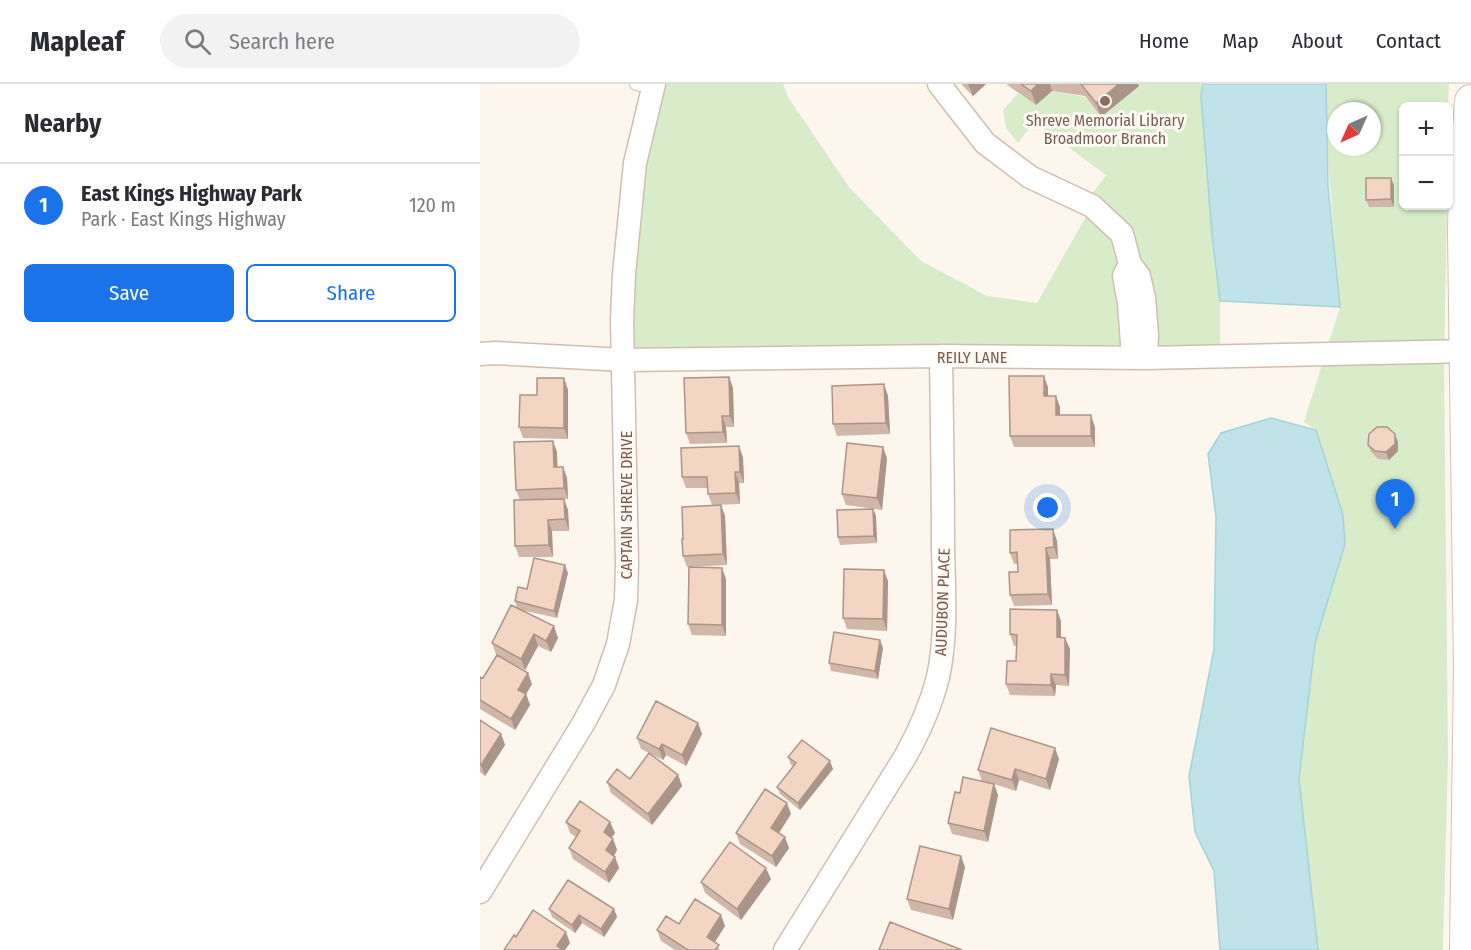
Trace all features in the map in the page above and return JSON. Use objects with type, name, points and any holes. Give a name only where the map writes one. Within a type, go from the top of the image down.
[{"type":"main road","points":[[1466,950],[1470,668],[1465,192],[1471,101]]},
{"type":"street","points":[[939,84],[985,143],[1030,177],[1092,206],[1122,234],[1130,264],[1139,276],[1144,298],[1147,335],[1140,357]]},
{"type":"street","name":"CAPTAIN SHREVE DRIVE","points":[[480,892],[583,724],[604,685],[618,644],[626,600],[627,563],[623,309],[627,228],[648,85]]},
{"type":"street","name":"REILY LANE","points":[[480,354],[624,360],[941,356],[1140,357],[1468,351]]},
{"type":"street","name":"AUDUBON PLACE","points":[[785,950],[905,757],[928,707],[938,675],[942,652],[944,593],[941,356]]},
{"type":"green space","points":[[657,84],[783,84],[788,97],[849,187],[921,261],[987,296],[1037,303],[1092,206],[1091,195],[1106,175],[1034,122],[1018,143],[1006,128],[1003,110],[1018,93],[1036,105],[1052,91],[1085,97],[1101,117],[1139,86],[1137,84],[1203,84],[1201,96],[1211,225],[1220,301],[1220,356],[624,360],[635,163]]},
{"type":"green space","points":[[1326,84],[1449,84],[1448,102],[1399,102],[1399,210],[1447,210],[1444,366],[1448,757],[1443,950],[1318,950],[1299,779],[1315,643],[1345,544],[1343,515],[1316,430],[1304,422],[1340,307],[1328,156],[1381,156],[1381,102],[1327,102],[1327,148]]},
{"type":"water","points":[[1203,84],[1326,84],[1328,186],[1340,307],[1220,301],[1212,235],[1201,96]]},
{"type":"water","points":[[1271,418],[1316,430],[1343,515],[1345,544],[1315,643],[1299,779],[1318,950],[1220,950],[1214,871],[1195,832],[1189,776],[1214,649],[1216,517],[1208,454],[1221,433]]},
{"type":"building","points":[[1021,84],[1038,84],[1031,91]]},
{"type":"building","points":[[1081,84],[1119,84],[1096,103]]},
{"type":"building","points":[[1366,178],[1391,178],[1391,199],[1366,200]]},
{"type":"building","points":[[1009,376],[1044,376],[1044,396],[1056,396],[1056,415],[1091,415],[1091,436],[1010,436]]},
{"type":"building","points":[[729,377],[730,416],[722,416],[723,432],[686,433],[684,378]]},
{"type":"building","points":[[537,378],[564,378],[564,428],[519,427],[520,395],[537,395]]},
{"type":"building","points":[[884,384],[886,423],[833,424],[832,386]]},
{"type":"building","points":[[1377,427],[1387,427],[1395,434],[1395,444],[1386,452],[1375,451],[1368,445],[1369,434]]},
{"type":"building","points":[[553,441],[554,467],[563,467],[564,488],[516,490],[514,442]]},
{"type":"building","points":[[847,443],[883,447],[877,498],[842,494]]},
{"type":"building","points":[[739,446],[740,472],[735,472],[736,493],[708,494],[707,477],[682,477],[681,448]]},
{"type":"building","points":[[564,499],[565,519],[548,520],[549,545],[515,546],[514,500]]},
{"type":"building","points":[[721,505],[723,554],[683,556],[682,507]]},
{"type":"building","points":[[873,509],[874,536],[838,537],[837,510]]},
{"type":"building","points":[[1053,529],[1054,547],[1046,548],[1048,594],[1010,595],[1009,572],[1018,572],[1017,552],[1010,553],[1010,530]]},
{"type":"building","points":[[534,558],[565,565],[554,611],[515,601],[518,587],[527,589]]},
{"type":"building","points":[[689,567],[722,568],[722,625],[688,624]]},
{"type":"building","points":[[844,569],[884,570],[883,619],[843,618]]},
{"type":"building","points":[[511,605],[554,626],[546,641],[534,634],[521,659],[492,643]]},
{"type":"building","points":[[1010,609],[1057,610],[1057,637],[1065,638],[1065,675],[1051,674],[1051,685],[1006,684],[1007,661],[1016,661],[1017,635],[1010,634]]},
{"type":"building","points":[[834,632],[880,640],[875,671],[829,663]]},
{"type":"building","points":[[497,655],[528,673],[518,690],[526,694],[511,719],[480,700],[480,677],[483,678]]},
{"type":"building","points":[[656,701],[698,723],[682,755],[662,744],[659,749],[637,738]]},
{"type":"building","points":[[480,720],[501,734],[481,765],[480,764]]},
{"type":"building","points":[[991,728],[1055,748],[1046,779],[1015,769],[1012,780],[978,770]]},
{"type":"building","points":[[802,740],[830,761],[798,803],[777,787],[796,763],[788,757]]},
{"type":"building","points":[[649,753],[678,775],[648,814],[607,782],[617,769],[630,779]]},
{"type":"building","points":[[963,777],[994,784],[984,831],[948,823],[955,792],[960,793]]},
{"type":"building","points":[[765,789],[787,803],[771,828],[785,837],[772,856],[736,833]]},
{"type":"building","points":[[580,801],[610,822],[604,832],[613,839],[606,850],[615,857],[605,872],[569,848],[580,831],[566,822]]},
{"type":"building","points":[[730,842],[766,868],[737,909],[701,882]]},
{"type":"building","points":[[920,846],[961,856],[949,909],[907,899]]},
{"type":"building","points":[[568,880],[614,909],[601,929],[579,915],[572,925],[549,909]]},
{"type":"building","points":[[695,899],[721,915],[707,937],[719,945],[715,950],[688,950],[657,930],[666,916],[679,924]]},
{"type":"building","points":[[533,910],[566,932],[557,946],[562,950],[504,950],[514,935],[516,937]]},
{"type":"building","points":[[890,922],[962,950],[879,950]]},
{"type":"place","name":"Shreve Memorial Library Broadmoor Branch","points":[[1105,101]]},
{"type":"place","name":"East Kings Highway Park","points":[[1395,529]]}]
